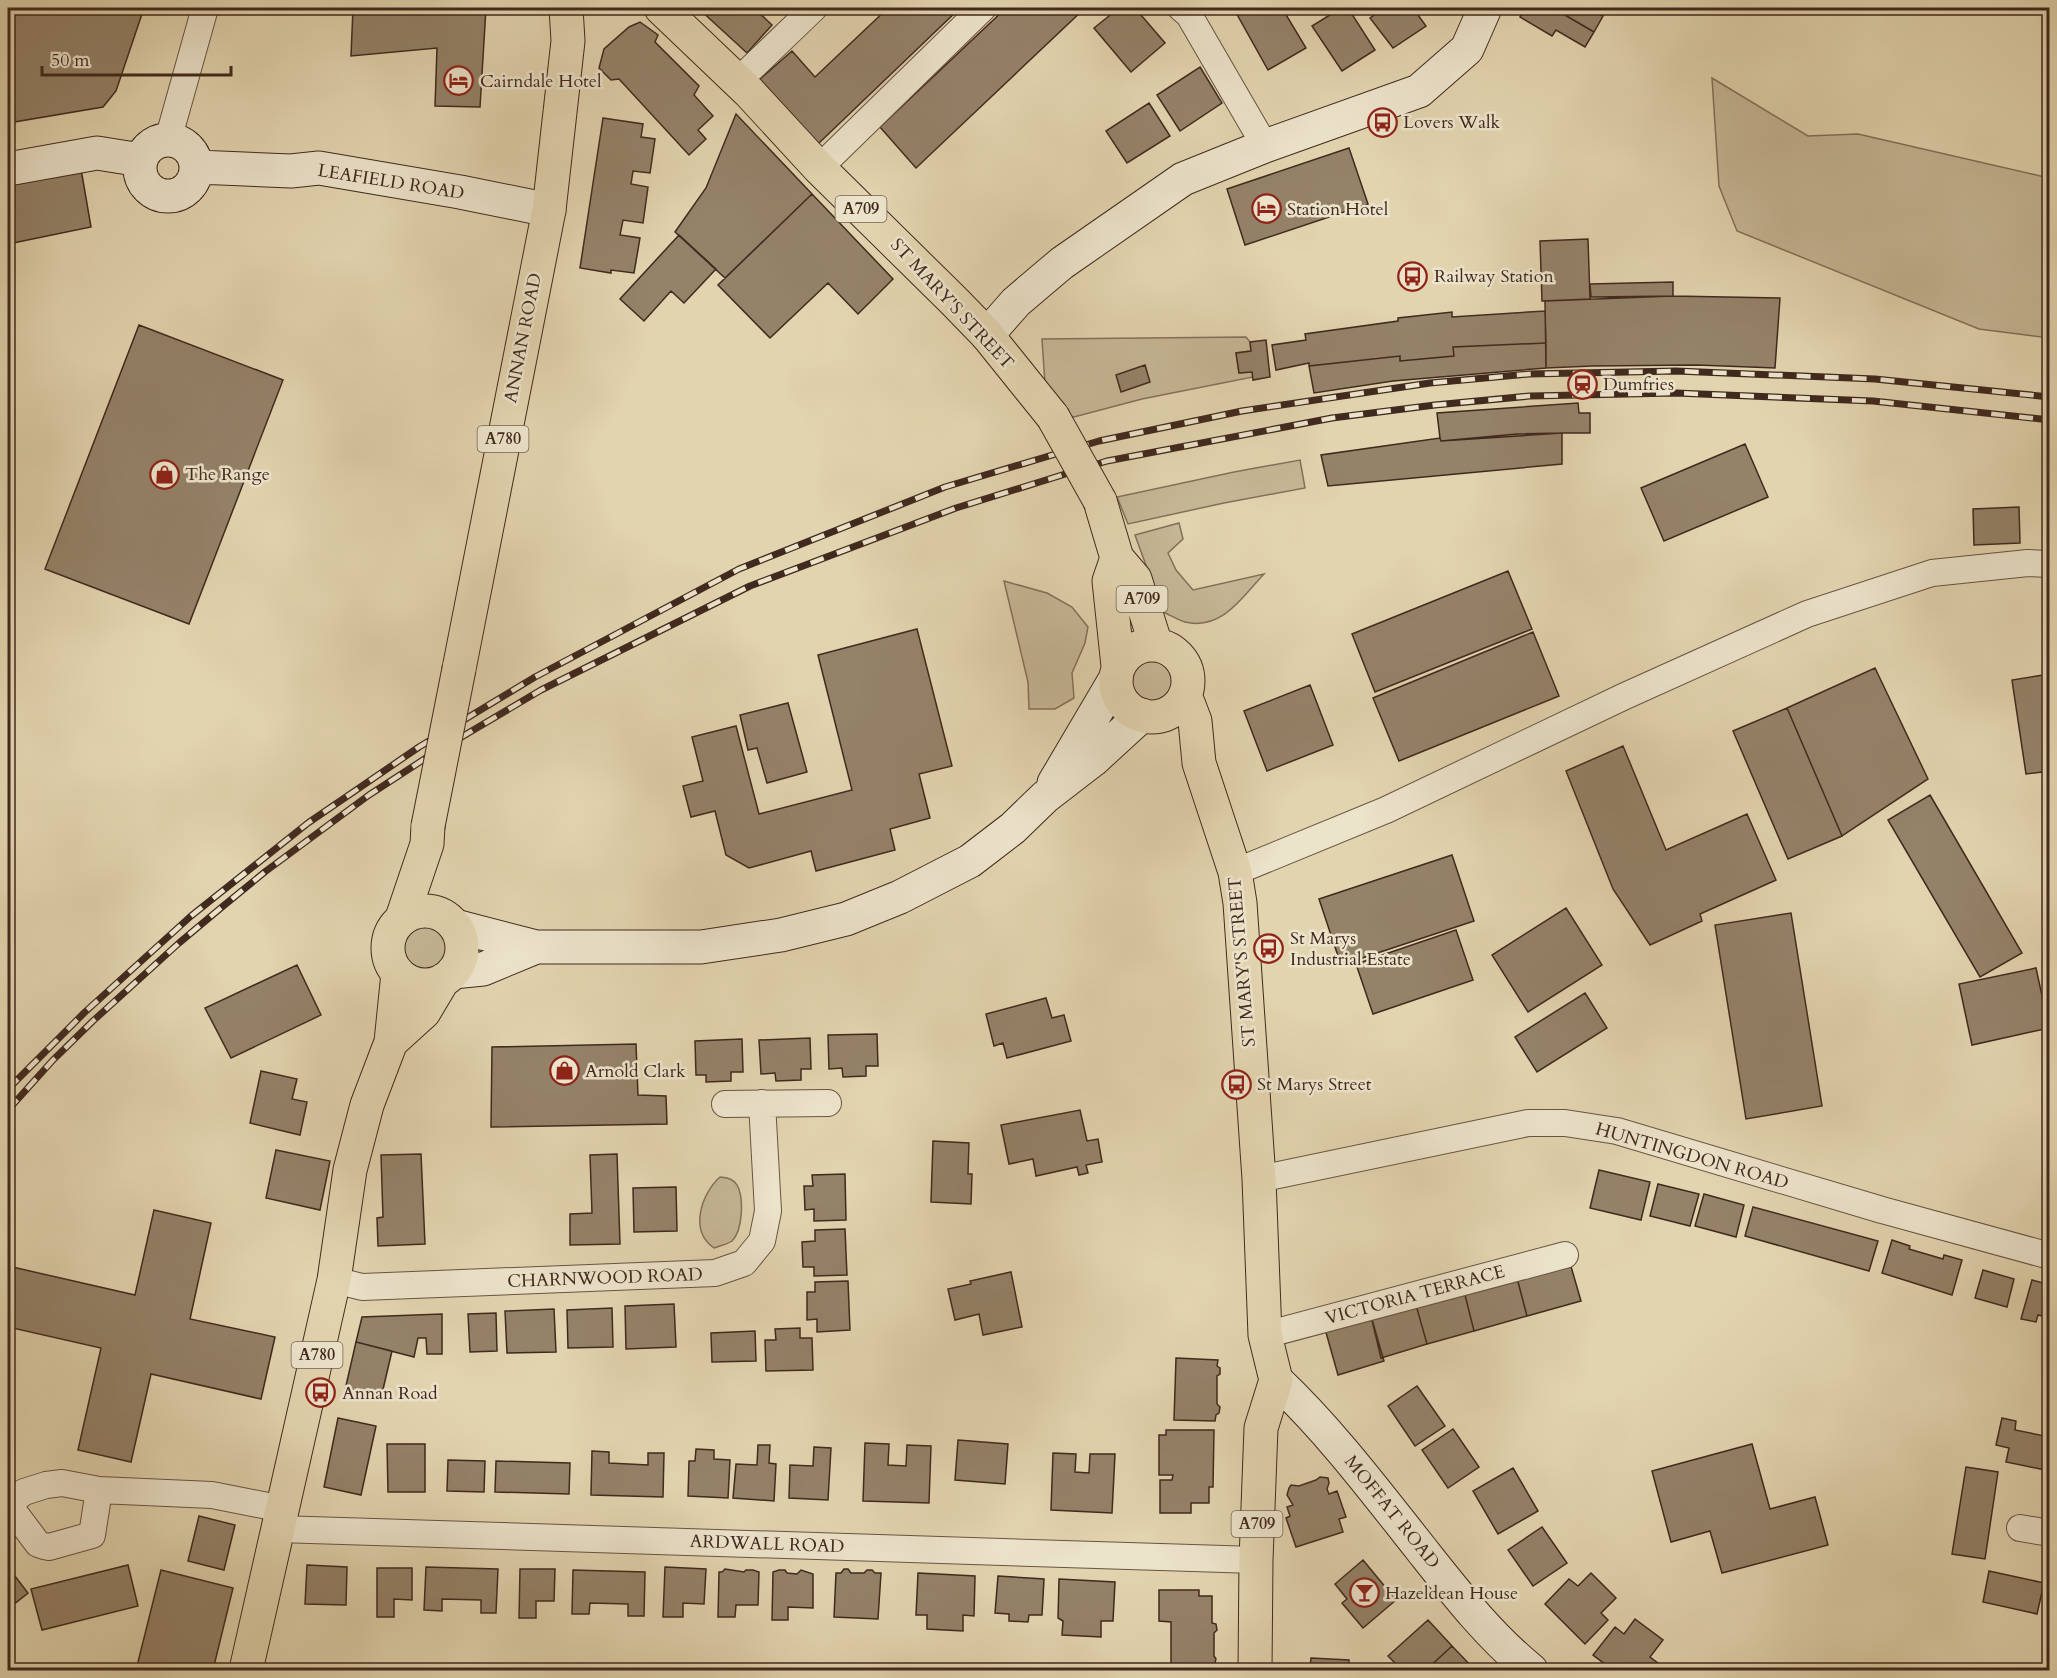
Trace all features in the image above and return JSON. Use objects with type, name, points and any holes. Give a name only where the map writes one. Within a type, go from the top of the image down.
[{"type":"main road","name":"ANNAN ROAD","points":[[402,918],[428,835],[549,210],[568,41],[566,8]]},
{"type":"main road","points":[[568,41],[593,8]]},
{"type":"main road","name":"ST MARY'S STREET","points":[[661,8],[738,81],[819,168],[987,335],[1053,417],[1100,501],[1117,558],[1135,579],[1156,645]]},
{"type":"main road","name":"A709","points":[[1117,558],[1109,581],[1117,672]]},
{"type":"main road","points":[[1145,645],[1168,648],[1177,654],[1188,675],[1185,695],[1172,711],[1164,715],[1148,716],[1131,710],[1122,702],[1117,690],[1117,672],[1125,657],[1134,649],[1145,645]]},
{"type":"main road","name":"ST MARY'S STREET","points":[[1185,695],[1196,721],[1199,763],[1235,872],[1240,903],[1259,1179],[1265,1335],[1276,1380]]},
{"type":"main road","name":"ST MARY'S STREET","points":[[1148,716],[1199,763]]},
{"type":"main road","name":"ANNAN ROAD","points":[[428,835],[451,922]]},
{"type":"main road","points":[[425,910],[436,912],[451,922],[461,938],[462,950],[460,962],[448,976],[432,984],[419,985],[408,981],[398,973],[391,963],[388,945],[394,927],[402,918],[412,912],[425,910]]},
{"type":"main road","name":"A780","points":[[246,1671],[334,1280],[353,1161],[367,1105],[391,1042],[398,973]]},
{"type":"main road","name":"A780","points":[[391,1042],[424,1012],[448,976]]},
{"type":"main road","name":"A709","points":[[1255,1671],[1261,1428],[1276,1380]]},
{"type":"street","points":[[168,140],[205,8]]},
{"type":"street","points":[[738,81],[814,8]]},
{"type":"street","points":[[819,168],[983,8]]},
{"type":"street","points":[[1181,8],[1189,15],[1265,146]]},
{"type":"street","points":[[987,335],[1016,302],[1062,263],[1183,179],[1265,146],[1419,91],[1467,49],[1485,8]]},
{"type":"street","points":[[168,140],[177,141],[191,151],[197,167],[196,176],[186,190],[179,195],[162,196],[146,186],[142,178],[141,160],[151,145],[168,140]]},
{"type":"street","points":[[8,169],[97,153],[141,160]]},
{"type":"street","name":"LEAFIELD ROAD","points":[[197,167],[291,171],[319,168],[549,210]]},
{"type":"street","points":[[1235,872],[1386,810],[1625,696],[1807,614],[1932,573],[2028,563],[2049,564]]},
{"type":"street","points":[[1045,797],[1117,672]]},
{"type":"street","points":[[451,922],[536,947],[701,947],[781,935],[846,918],[900,897],[970,861],[1013,828],[1045,797],[1148,716]]},
{"type":"street","points":[[448,976],[483,969],[536,947]]},
{"type":"street","points":[[725,1104],[828,1103]]},
{"type":"street","name":"CHARNWOOD ROAD","points":[[334,1280],[362,1287],[660,1276],[715,1273],[744,1263],[762,1241],[768,1211],[762,1104]]},
{"type":"street","name":"HUNTINGDON ROAD","points":[[1259,1179],[1528,1123],[1565,1122],[1617,1131],[1882,1210],[2049,1256]]},
{"type":"street","name":"VICTORIA TERRACE","points":[[1265,1335],[1565,1256]]},
{"type":"street","name":"MOFFAT ROAD","points":[[1276,1380],[1353,1462],[1463,1602],[1515,1657],[1532,1671]]},
{"type":"street","name":"ARDWALL ROAD","points":[[8,1504],[24,1492],[62,1483],[99,1490],[212,1495],[280,1519],[1256,1560]]},
{"type":"street","points":[[8,1504],[38,1544],[49,1547],[92,1535],[99,1490]]},
{"type":"street","points":[[2020,1528],[2049,1533]]},
{"type":"shaded area","points":[[1712,78],[1808,136],[1858,134],[2049,178],[2049,338],[1979,329],[1737,231],[1719,186]]},
{"type":"shaded area","points":[[1246,337],[1250,342],[1251,351],[1236,353],[1239,373],[1252,372],[1253,377],[1142,399],[1074,417],[1068,415],[1045,384],[1042,339]]},
{"type":"shaded area","points":[[1300,460],[1305,488],[1128,524],[1117,497],[1234,472]]},
{"type":"shaded area","points":[[1179,523],[1183,539],[1168,553],[1176,570],[1193,590],[1264,574],[1230,610],[1210,622],[1185,622],[1163,612],[1135,535]]},
{"type":"shaded area","points":[[1004,581],[1047,593],[1072,607],[1088,627],[1085,643],[1072,673],[1074,698],[1055,709],[1029,709],[1028,682]]},
{"type":"shaded area","points":[[1152,655],[1162,657],[1170,663],[1176,671],[1178,681],[1176,691],[1170,699],[1162,705],[1152,707],[1142,705],[1134,699],[1128,691],[1126,681],[1128,671],[1134,663],[1142,657]]},
{"type":"shaded area","points":[[425,922],[435,924],[443,930],[449,938],[451,948],[449,958],[443,966],[435,972],[425,974],[415,972],[407,966],[401,958],[399,948],[401,938],[407,930],[415,924]]},
{"type":"shaded area","points":[[720,1177],[727,1178],[737,1185],[741,1197],[741,1213],[736,1236],[732,1241],[714,1248],[706,1241],[702,1232],[700,1212],[713,1184]]},
{"type":"building","points":[[8,8],[144,8],[116,91],[103,107],[8,123]]},
{"type":"building","name":"Cairndale Hotel","points":[[353,8],[486,8],[480,107],[435,106],[437,48],[351,56]]},
{"type":"building","points":[[698,8],[754,8],[772,25],[747,53]]},
{"type":"building","points":[[888,8],[960,8],[818,144],[759,80],[792,51],[815,77]]},
{"type":"building","points":[[1006,8],[1085,8],[916,168],[880,127]]},
{"type":"building","points":[[1119,8],[1135,8],[1165,43],[1131,72],[1094,28]]},
{"type":"building","points":[[1282,8],[1306,48],[1268,70],[1234,9]]},
{"type":"building","points":[[1341,8],[1348,8],[1375,50],[1342,71],[1312,26]]},
{"type":"building","points":[[1385,8],[1413,8],[1426,26],[1393,48],[1370,18]]},
{"type":"building","points":[[1525,8],[1553,8],[1594,32],[1585,47],[1556,30],[1552,36],[1520,17]]},
{"type":"building","points":[[1553,8],[1588,8],[1603,16],[1594,32]]},
{"type":"building","points":[[640,22],[658,35],[655,42],[699,86],[694,95],[713,116],[698,130],[706,139],[689,155],[619,79],[611,80],[599,68],[604,49],[629,27]]},
{"type":"building","points":[[1200,67],[1222,103],[1180,131],[1157,95]]},
{"type":"building","points":[[1149,103],[1170,136],[1127,163],[1106,131]]},
{"type":"building","points":[[736,114],[812,194],[725,278],[675,232],[706,188]]},
{"type":"building","points":[[603,118],[643,124],[641,137],[655,139],[650,173],[633,171],[631,184],[648,187],[643,223],[623,220],[620,235],[640,238],[634,273],[611,270],[611,273],[580,268]]},
{"type":"building","points":[[1349,148],[1368,204],[1245,245],[1227,189]]},
{"type":"building","points":[[81,169],[91,227],[8,244],[8,183]]},
{"type":"building","points":[[812,194],[893,279],[858,314],[828,283],[770,338],[718,285]]},
{"type":"building","points":[[679,235],[716,269],[684,303],[671,291],[644,321],[620,299]]},
{"type":"building","points":[[1588,239],[1590,299],[1542,301],[1540,241]]},
{"type":"building","points":[[1673,282],[1673,296],[1591,297],[1590,284]]},
{"type":"building","points":[[1673,296],[1780,298],[1775,368],[1697,365],[1546,368],[1545,301]]},
{"type":"building","points":[[1545,311],[1546,343],[1453,347],[1454,356],[1400,361],[1400,356],[1309,366],[1309,363],[1276,370],[1272,345],[1306,340],[1305,334],[1398,321],[1398,318],[1452,312],[1452,317]]},
{"type":"building","name":"The Range","points":[[139,325],[283,380],[189,624],[45,569]]},
{"type":"building","points":[[1266,340],[1270,377],[1253,380],[1252,372],[1239,373],[1236,353],[1251,351],[1250,342]]},
{"type":"building","points":[[1546,343],[1546,368],[1393,381],[1314,393],[1309,366],[1400,356],[1400,361],[1454,356],[1453,347]]},
{"type":"building","points":[[1145,365],[1150,382],[1121,392],[1116,375]]},
{"type":"building","points":[[1578,403],[1579,413],[1590,413],[1590,433],[1441,441],[1440,438],[1437,413]]},
{"type":"building","points":[[1562,433],[1562,464],[1328,486],[1321,455],[1440,438],[1441,441],[1517,434]]},
{"type":"building","points":[[1745,444],[1768,497],[1664,541],[1641,488]]},
{"type":"building","points":[[2019,507],[2020,543],[1974,545],[1973,509]]},
{"type":"building","points":[[1508,571],[1532,629],[1375,692],[1352,634]]},
{"type":"building","points":[[917,629],[952,766],[919,774],[930,818],[890,829],[895,850],[816,871],[811,851],[749,868],[726,855],[715,811],[691,817],[683,786],[703,781],[692,737],[736,726],[759,814],[852,790],[818,655]]},
{"type":"building","points":[[1533,632],[1559,696],[1399,761],[1373,698]]},
{"type":"building","points":[[1875,668],[1928,779],[1842,836],[1787,708]]},
{"type":"building","points":[[2050,674],[2050,771],[2026,774],[2012,680]]},
{"type":"building","points":[[1310,685],[1333,745],[1267,771],[1244,711]]},
{"type":"building","points":[[788,703],[807,772],[767,783],[757,748],[748,750],[740,715]]},
{"type":"building","points":[[1787,708],[1842,836],[1788,859],[1733,731]]},
{"type":"building","points":[[1623,746],[1666,850],[1747,814],[1776,880],[1700,914],[1702,921],[1650,945],[1613,889],[1566,771]]},
{"type":"building","points":[[1930,795],[2022,953],[1980,977],[1888,820]]},
{"type":"building","points":[[1452,855],[1474,921],[1341,965],[1319,899]]},
{"type":"building","points":[[1566,908],[1602,965],[1528,1012],[1492,955]]},
{"type":"building","points":[[1791,913],[1822,1106],[1746,1119],[1715,925]]},
{"type":"building","points":[[1456,930],[1473,980],[1373,1014],[1356,964]]},
{"type":"building","points":[[297,965],[321,1015],[231,1058],[205,1008]]},
{"type":"building","points":[[2036,968],[2049,1028],[1972,1045],[1959,984]]},
{"type":"building","points":[[1585,993],[1607,1028],[1537,1072],[1515,1037]]},
{"type":"building","points":[[1046,998],[1052,1018],[1064,1015],[1071,1041],[1007,1058],[1003,1043],[994,1046],[986,1014]]},
{"type":"building","points":[[877,1034],[878,1066],[866,1066],[866,1076],[843,1077],[842,1068],[829,1069],[828,1035]]},
{"type":"building","points":[[810,1038],[811,1069],[801,1069],[801,1080],[776,1081],[775,1073],[761,1074],[759,1040]]},
{"type":"building","points":[[742,1039],[743,1072],[731,1072],[731,1081],[706,1082],[706,1075],[696,1075],[695,1041]]},
{"type":"building","name":"Arnold Clark","points":[[636,1044],[638,1095],[666,1096],[667,1124],[491,1127],[492,1047]]},
{"type":"building","points":[[261,1071],[297,1079],[292,1099],[307,1102],[300,1135],[250,1123]]},
{"type":"building","points":[[1080,1110],[1087,1141],[1098,1139],[1102,1162],[1086,1165],[1088,1173],[1079,1175],[1077,1167],[1036,1176],[1033,1159],[1009,1164],[1001,1125]]},
{"type":"building","points":[[933,1141],[969,1143],[968,1174],[972,1174],[971,1204],[931,1202]]},
{"type":"building","points":[[276,1150],[330,1161],[320,1210],[266,1198]]},
{"type":"building","points":[[421,1154],[425,1244],[378,1246],[377,1218],[383,1217],[381,1155]]},
{"type":"building","points":[[617,1154],[620,1244],[570,1245],[570,1214],[592,1213],[590,1155]]},
{"type":"building","points":[[1599,1170],[1650,1182],[1641,1220],[1590,1208]]},
{"type":"building","points":[[845,1174],[846,1220],[814,1221],[814,1209],[805,1210],[804,1186],[813,1186],[812,1175]]},
{"type":"building","points":[[1658,1184],[1699,1194],[1690,1226],[1650,1216]]},
{"type":"building","points":[[676,1187],[677,1231],[634,1232],[633,1188]]},
{"type":"building","points":[[1704,1194],[1744,1205],[1736,1237],[1695,1226]]},
{"type":"building","points":[[1753,1207],[1878,1241],[1869,1271],[1745,1236]]},
{"type":"building","points":[[154,1210],[211,1223],[190,1319],[275,1337],[261,1399],[151,1374],[131,1462],[78,1450],[101,1348],[8,1327],[8,1266],[135,1295]]},
{"type":"building","points":[[845,1229],[847,1275],[814,1276],[814,1267],[803,1267],[802,1242],[815,1241],[815,1230]]},
{"type":"building","points":[[1892,1240],[1910,1246],[1909,1249],[1943,1259],[1944,1255],[1962,1260],[1952,1295],[1882,1273]]},
{"type":"building","points":[[1570,1263],[1581,1301],[1527,1316],[1517,1278]]},
{"type":"building","points":[[1983,1270],[2014,1279],[2007,1307],[1975,1298]]},
{"type":"building","points":[[1011,1272],[1022,1327],[983,1335],[979,1314],[955,1320],[948,1289],[971,1284],[970,1281]]},
{"type":"building","points":[[1517,1278],[1527,1316],[1474,1331],[1464,1291]]},
{"type":"building","points":[[2032,1280],[2050,1285],[2050,1318],[2038,1315],[2036,1322],[2021,1319]]},
{"type":"building","points":[[848,1281],[850,1330],[817,1332],[817,1319],[807,1320],[807,1292],[815,1292],[815,1282]]},
{"type":"building","points":[[1464,1291],[1474,1331],[1427,1344],[1416,1305]]},
{"type":"building","points":[[674,1304],[676,1347],[626,1349],[625,1306]]},
{"type":"building","points":[[1416,1305],[1427,1344],[1381,1358],[1371,1316]]},
{"type":"building","points":[[612,1308],[613,1347],[568,1348],[567,1310]]},
{"type":"building","points":[[554,1309],[556,1352],[507,1353],[505,1311]]},
{"type":"building","points":[[496,1313],[497,1351],[470,1352],[468,1314]]},
{"type":"building","points":[[442,1314],[442,1354],[427,1354],[426,1338],[418,1338],[414,1357],[356,1342],[362,1317]]},
{"type":"building","points":[[1371,1316],[1384,1361],[1338,1375],[1325,1329]]},
{"type":"building","points":[[800,1328],[800,1338],[812,1338],[813,1370],[766,1371],[765,1340],[776,1340],[775,1329]]},
{"type":"building","points":[[755,1331],[756,1361],[712,1362],[711,1333]]},
{"type":"building","points":[[356,1342],[392,1351],[381,1398],[345,1390]]},
{"type":"building","points":[[1176,1358],[1218,1360],[1217,1366],[1220,1368],[1220,1374],[1217,1376],[1217,1404],[1220,1407],[1215,1421],[1174,1420]]},
{"type":"building","points":[[1417,1386],[1445,1426],[1415,1446],[1388,1406]]},
{"type":"building","points":[[338,1418],[376,1426],[361,1495],[324,1487]]},
{"type":"building","points":[[2002,1418],[2016,1421],[2015,1430],[2050,1437],[2050,1471],[2006,1462],[2009,1448],[1996,1445]]},
{"type":"building","points":[[1453,1429],[1479,1467],[1448,1488],[1422,1450]]},
{"type":"building","points":[[1166,1430],[1214,1430],[1213,1487],[1209,1487],[1209,1503],[1191,1503],[1191,1513],[1160,1513],[1160,1480],[1172,1480],[1173,1475],[1159,1475],[1159,1435],[1166,1435]]},
{"type":"building","points":[[958,1440],[1008,1444],[1005,1484],[955,1480]]},
{"type":"building","points":[[865,1443],[889,1444],[888,1465],[906,1466],[907,1445],[931,1446],[929,1503],[863,1501]]},
{"type":"building","points":[[387,1444],[425,1444],[425,1492],[388,1492]]},
{"type":"building","points":[[1752,1444],[1770,1509],[1815,1497],[1828,1545],[1722,1573],[1710,1531],[1671,1542],[1652,1471]]},
{"type":"building","points":[[758,1445],[770,1445],[769,1463],[776,1464],[774,1501],[733,1498],[736,1464],[757,1465]]},
{"type":"building","points":[[814,1447],[831,1448],[828,1500],[789,1498],[790,1465],[813,1466]]},
{"type":"building","points":[[696,1449],[714,1450],[714,1459],[730,1460],[728,1498],[688,1496],[689,1461],[695,1461]]},
{"type":"building","points":[[592,1451],[609,1452],[609,1463],[648,1465],[648,1453],[664,1453],[663,1497],[591,1495]]},
{"type":"building","points":[[1053,1453],[1076,1454],[1075,1472],[1089,1473],[1090,1454],[1115,1454],[1112,1513],[1051,1510]]},
{"type":"building","points":[[448,1460],[485,1461],[484,1492],[447,1491]]},
{"type":"building","points":[[496,1461],[570,1463],[569,1494],[495,1492]]},
{"type":"building","points":[[1966,1467],[1998,1472],[1985,1559],[1952,1554]]},
{"type":"building","points":[[1513,1468],[1538,1511],[1498,1534],[1473,1491]]},
{"type":"building","points":[[1320,1477],[1328,1478],[1329,1494],[1337,1491],[1346,1517],[1339,1519],[1343,1532],[1296,1547],[1286,1518],[1290,1516],[1287,1507],[1293,1505],[1287,1495],[1289,1488],[1291,1485],[1299,1486]]},
{"type":"building","points":[[199,1516],[235,1525],[224,1570],[188,1561]]},
{"type":"building","points":[[1542,1527],[1567,1563],[1533,1586],[1508,1550]]},
{"type":"building","points":[[1363,1560],[1396,1600],[1363,1628],[1342,1603],[1347,1599],[1335,1584]]},
{"type":"building","points":[[128,1565],[138,1606],[42,1630],[31,1589]]},
{"type":"building","points":[[307,1565],[347,1567],[346,1605],[305,1604]]},
{"type":"building","points":[[8,1567],[28,1593],[8,1609]]},
{"type":"building","points":[[426,1567],[498,1569],[496,1613],[481,1613],[481,1600],[442,1599],[442,1611],[424,1610]]},
{"type":"building","points":[[665,1567],[706,1569],[704,1604],[683,1603],[683,1617],[663,1617]]},
{"type":"building","points":[[377,1568],[412,1568],[412,1600],[394,1599],[394,1617],[377,1617]]},
{"type":"building","points":[[520,1569],[555,1569],[554,1601],[536,1601],[536,1618],[519,1618]]},
{"type":"building","points":[[725,1569],[759,1572],[758,1605],[736,1605],[735,1617],[718,1617],[719,1572]]},
{"type":"building","points":[[844,1569],[848,1569],[851,1573],[864,1573],[872,1570],[875,1573],[881,1573],[878,1619],[834,1617],[836,1573],[841,1573]]},
{"type":"building","points":[[161,1570],[233,1588],[213,1670],[136,1670]]},
{"type":"building","points":[[573,1570],[645,1572],[644,1616],[628,1616],[628,1604],[590,1603],[589,1614],[572,1614]]},
{"type":"building","points":[[779,1570],[797,1574],[801,1570],[813,1574],[813,1608],[788,1607],[788,1620],[772,1620],[773,1572]]},
{"type":"building","points":[[1989,1571],[2044,1583],[2037,1614],[1983,1602]]},
{"type":"building","points":[[918,1573],[975,1576],[974,1616],[963,1615],[963,1631],[927,1629],[927,1615],[916,1615]]},
{"type":"building","points":[[1591,1573],[1616,1598],[1601,1613],[1608,1620],[1585,1644],[1545,1604],[1569,1579],[1578,1586]]},
{"type":"building","points":[[998,1576],[1044,1579],[1042,1615],[1029,1615],[1028,1622],[1009,1621],[1009,1614],[995,1613]]},
{"type":"building","points":[[1059,1579],[1115,1582],[1113,1621],[1101,1621],[1101,1637],[1062,1635],[1063,1621],[1058,1618]]},
{"type":"building","points":[[1159,1590],[1199,1590],[1199,1596],[1212,1596],[1212,1623],[1216,1624],[1217,1630],[1214,1633],[1216,1659],[1213,1670],[1171,1670],[1171,1622],[1159,1621]]},
{"type":"building","points":[[1635,1619],[1663,1640],[1650,1657],[1658,1663],[1652,1670],[1613,1670],[1593,1655],[1615,1627],[1624,1634]]},
{"type":"building","points":[[1428,1620],[1452,1646],[1426,1670],[1402,1670],[1388,1656]]},
{"type":"building","points":[[1452,1646],[1474,1669],[1426,1670]]},
{"type":"building","points":[[1311,1658],[1349,1660],[1348,1670],[1294,1670],[1294,1668],[1310,1669]]},
{"type":"railway","points":[[8,1089],[85,1012],[191,916],[308,823],[419,747],[535,677],[739,569],[945,487],[1099,441],[1242,411],[1430,383],[1529,374],[1676,371],[1875,379],[2050,397]]},
{"type":"railway","points":[[8,1110],[53,1060],[179,943],[266,871],[369,795],[426,758],[541,690],[750,586],[956,508],[1107,461],[1332,418],[1530,396],[1676,393],[1873,401],[2050,420]]},
{"type":"place","name":"Cairndale Hotel","points":[[459,81]]},
{"type":"place","name":"Lovers Walk","points":[[1382,122]]},
{"type":"place","name":"Station Hotel","points":[[1266,209]]},
{"type":"place","name":"Railway Station","points":[[1413,276]]},
{"type":"place","name":"Dumfries","points":[[1582,384]]},
{"type":"place","name":"The Range","points":[[164,474]]},
{"type":"place","name":"St Marys Industrial Estate","points":[[1269,948]]},
{"type":"place","name":"Arnold Clark","points":[[564,1071]]},
{"type":"place","name":"St Marys Street","points":[[1236,1084]]},
{"type":"place","name":"Annan Road","points":[[321,1393]]},
{"type":"place","name":"Hazeldean House","points":[[1364,1593]]}]
